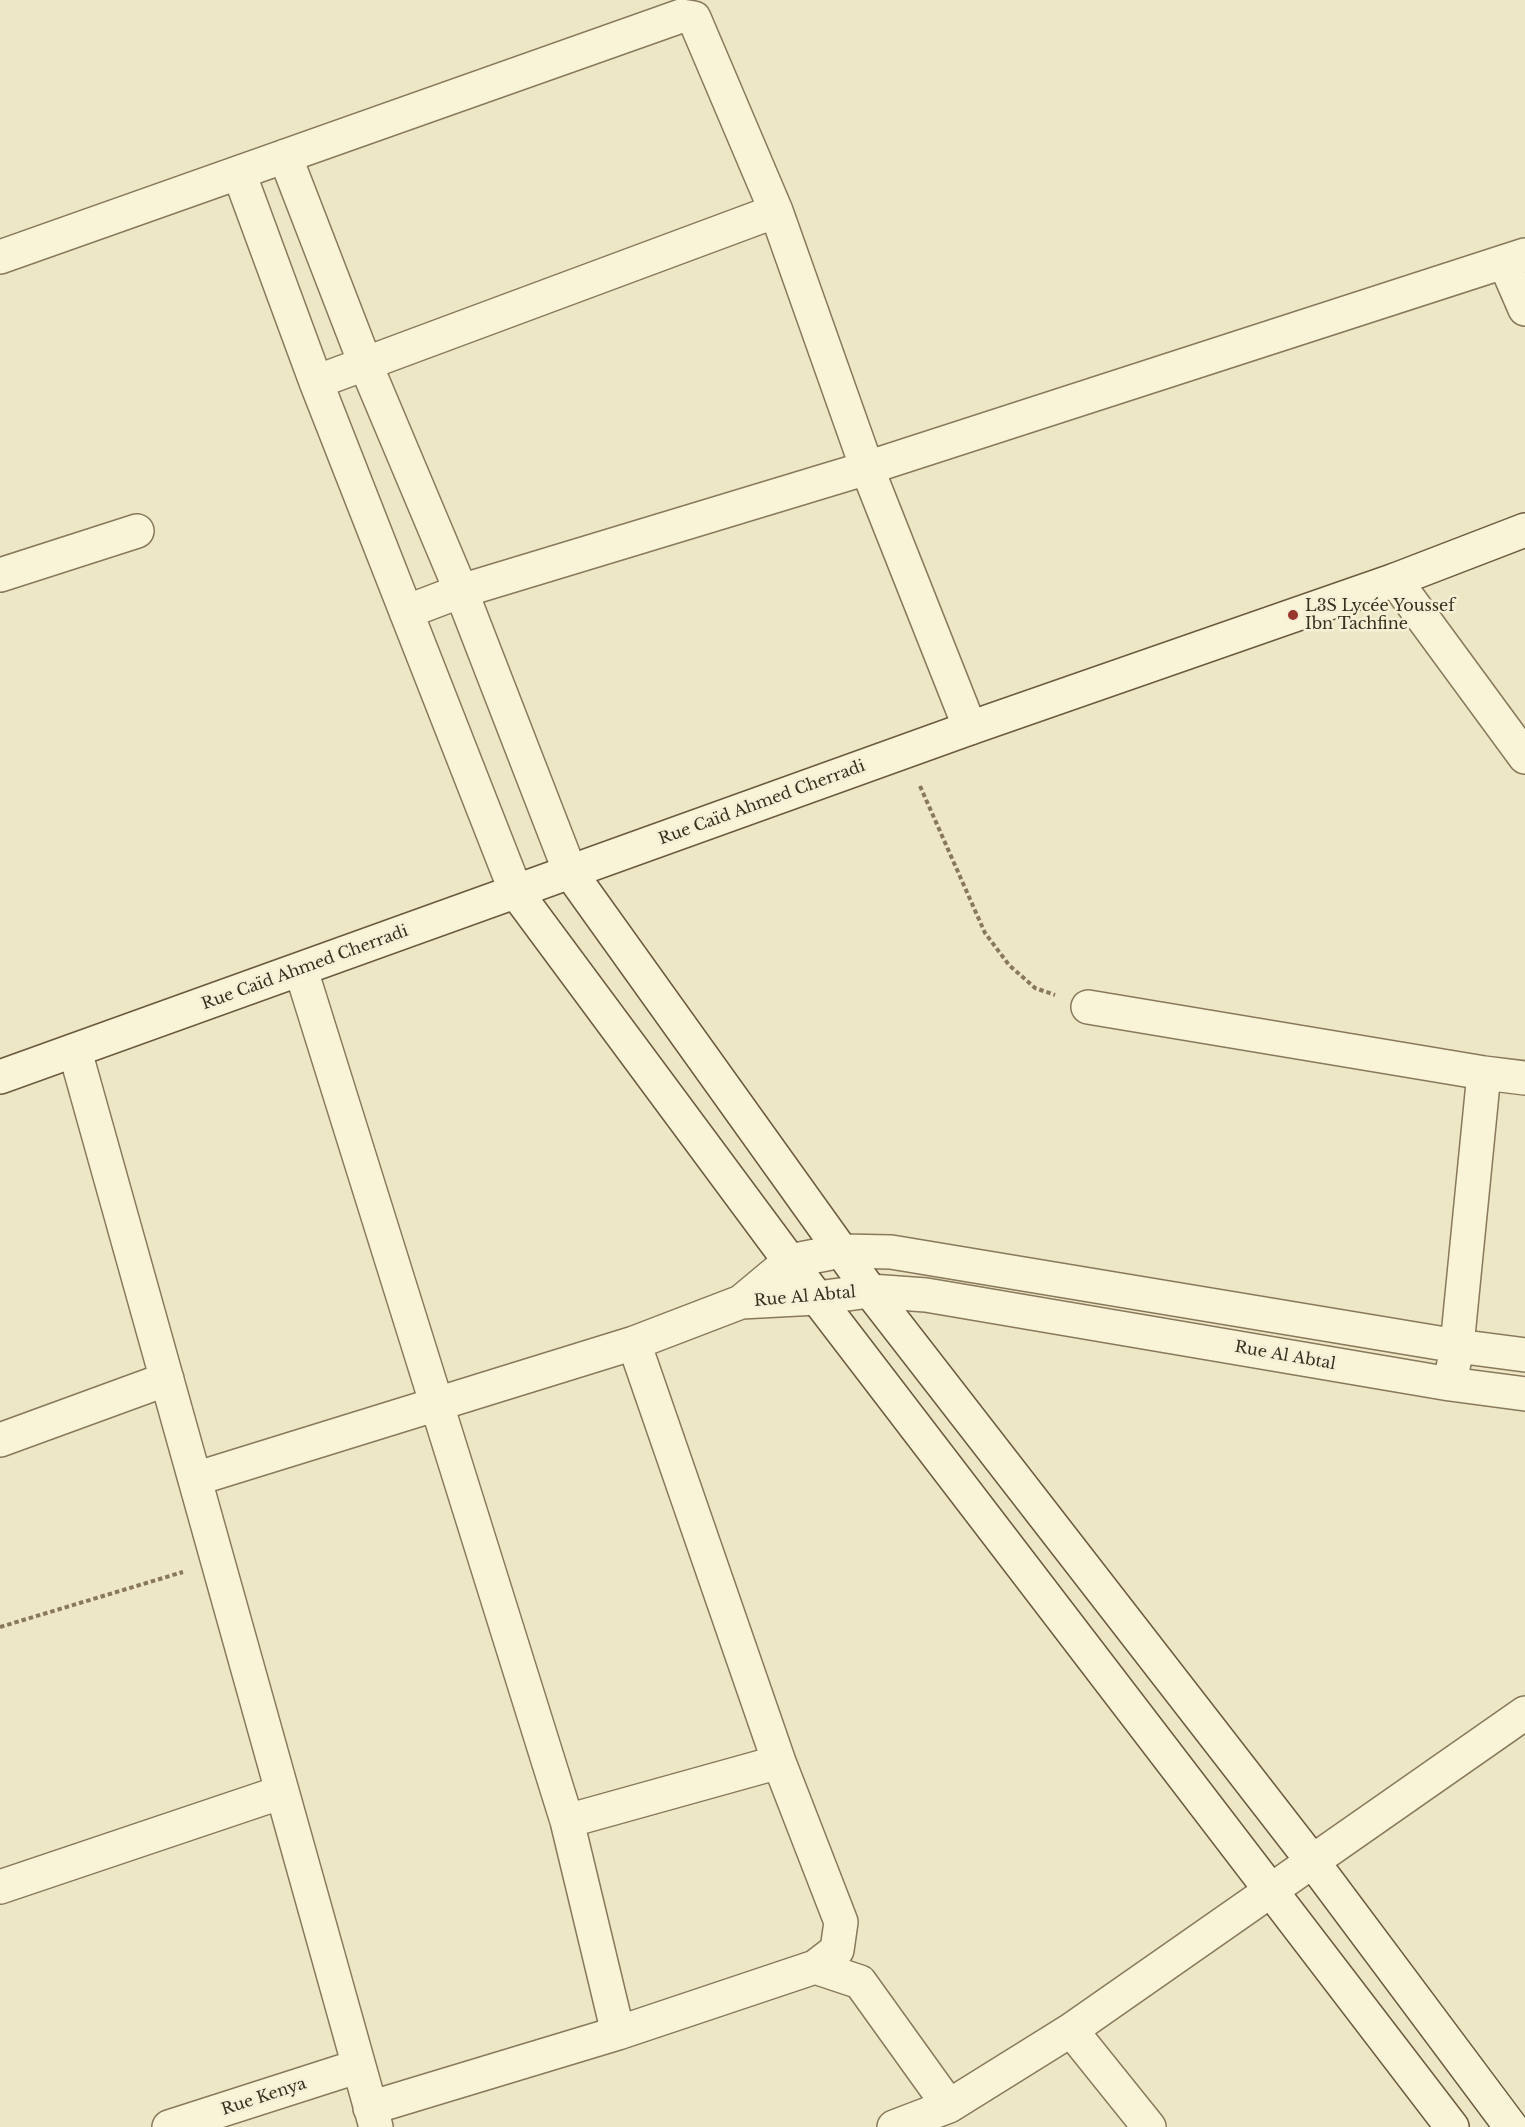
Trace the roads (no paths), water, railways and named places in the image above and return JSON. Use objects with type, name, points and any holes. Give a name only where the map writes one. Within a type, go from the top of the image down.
[{"type":"street","points":[[0,257],[670,20],[688,16],[694,18],[776,211],[867,468],[970,728]]},
{"type":"street","points":[[285,156],[365,363],[461,591],[570,872],[870,1291],[1313,1862],[1511,2127]]},
{"type":"street","points":[[239,173],[316,382],[516,892],[817,1298],[1270,1892],[1440,2123]]},
{"type":"street","points":[[316,382],[776,211]]},
{"type":"street","points":[[406,612],[461,591],[867,468],[1515,259],[1525,309]]},
{"type":"street","name":"Rue Caïd Ahmed Cherradi","points":[[0,1077],[970,728],[1395,580],[1525,530]]},
{"type":"street","points":[[0,575],[137,531]]},
{"type":"street","points":[[1395,580],[1525,756]]},
{"type":"street","points":[[301,970],[567,1821],[618,2033]]},
{"type":"street","points":[[1088,1007],[1525,1078]]},
{"type":"street","points":[[75,1051],[373,2117],[815,1967],[837,1950],[842,1922],[779,1762],[634,1342]]},
{"type":"street","points":[[1450,1384],[1457,1346],[1484,1073]]},
{"type":"street","name":"Rue Al Abtal","points":[[741,1302],[790,1261],[841,1251],[891,1252],[1457,1346],[1525,1355]]},
{"type":"street","name":"Rue Al Abtal","points":[[741,1302],[817,1298],[870,1291],[926,1295],[1450,1384],[1525,1394]]},
{"type":"street","points":[[195,1479],[634,1342],[741,1302]]},
{"type":"street","points":[[0,1440],[167,1379]]},
{"type":"street","points":[[894,2127],[949,2106],[1071,2030],[1525,1713]]},
{"type":"street","points":[[567,1821],[779,1762]]},
{"type":"street","points":[[0,1887],[282,1792]]},
{"type":"street","points":[[815,1967],[860,1982],[949,2106]]},
{"type":"street","points":[[1071,2030],[1149,2127]]},
{"type":"street","name":"Rue Kenya","points":[[169,2127],[359,2066]]},
{"type":"place","name":"L3S Lycée Youssef Ibn Tachfine","points":[[1293,615]]}]
